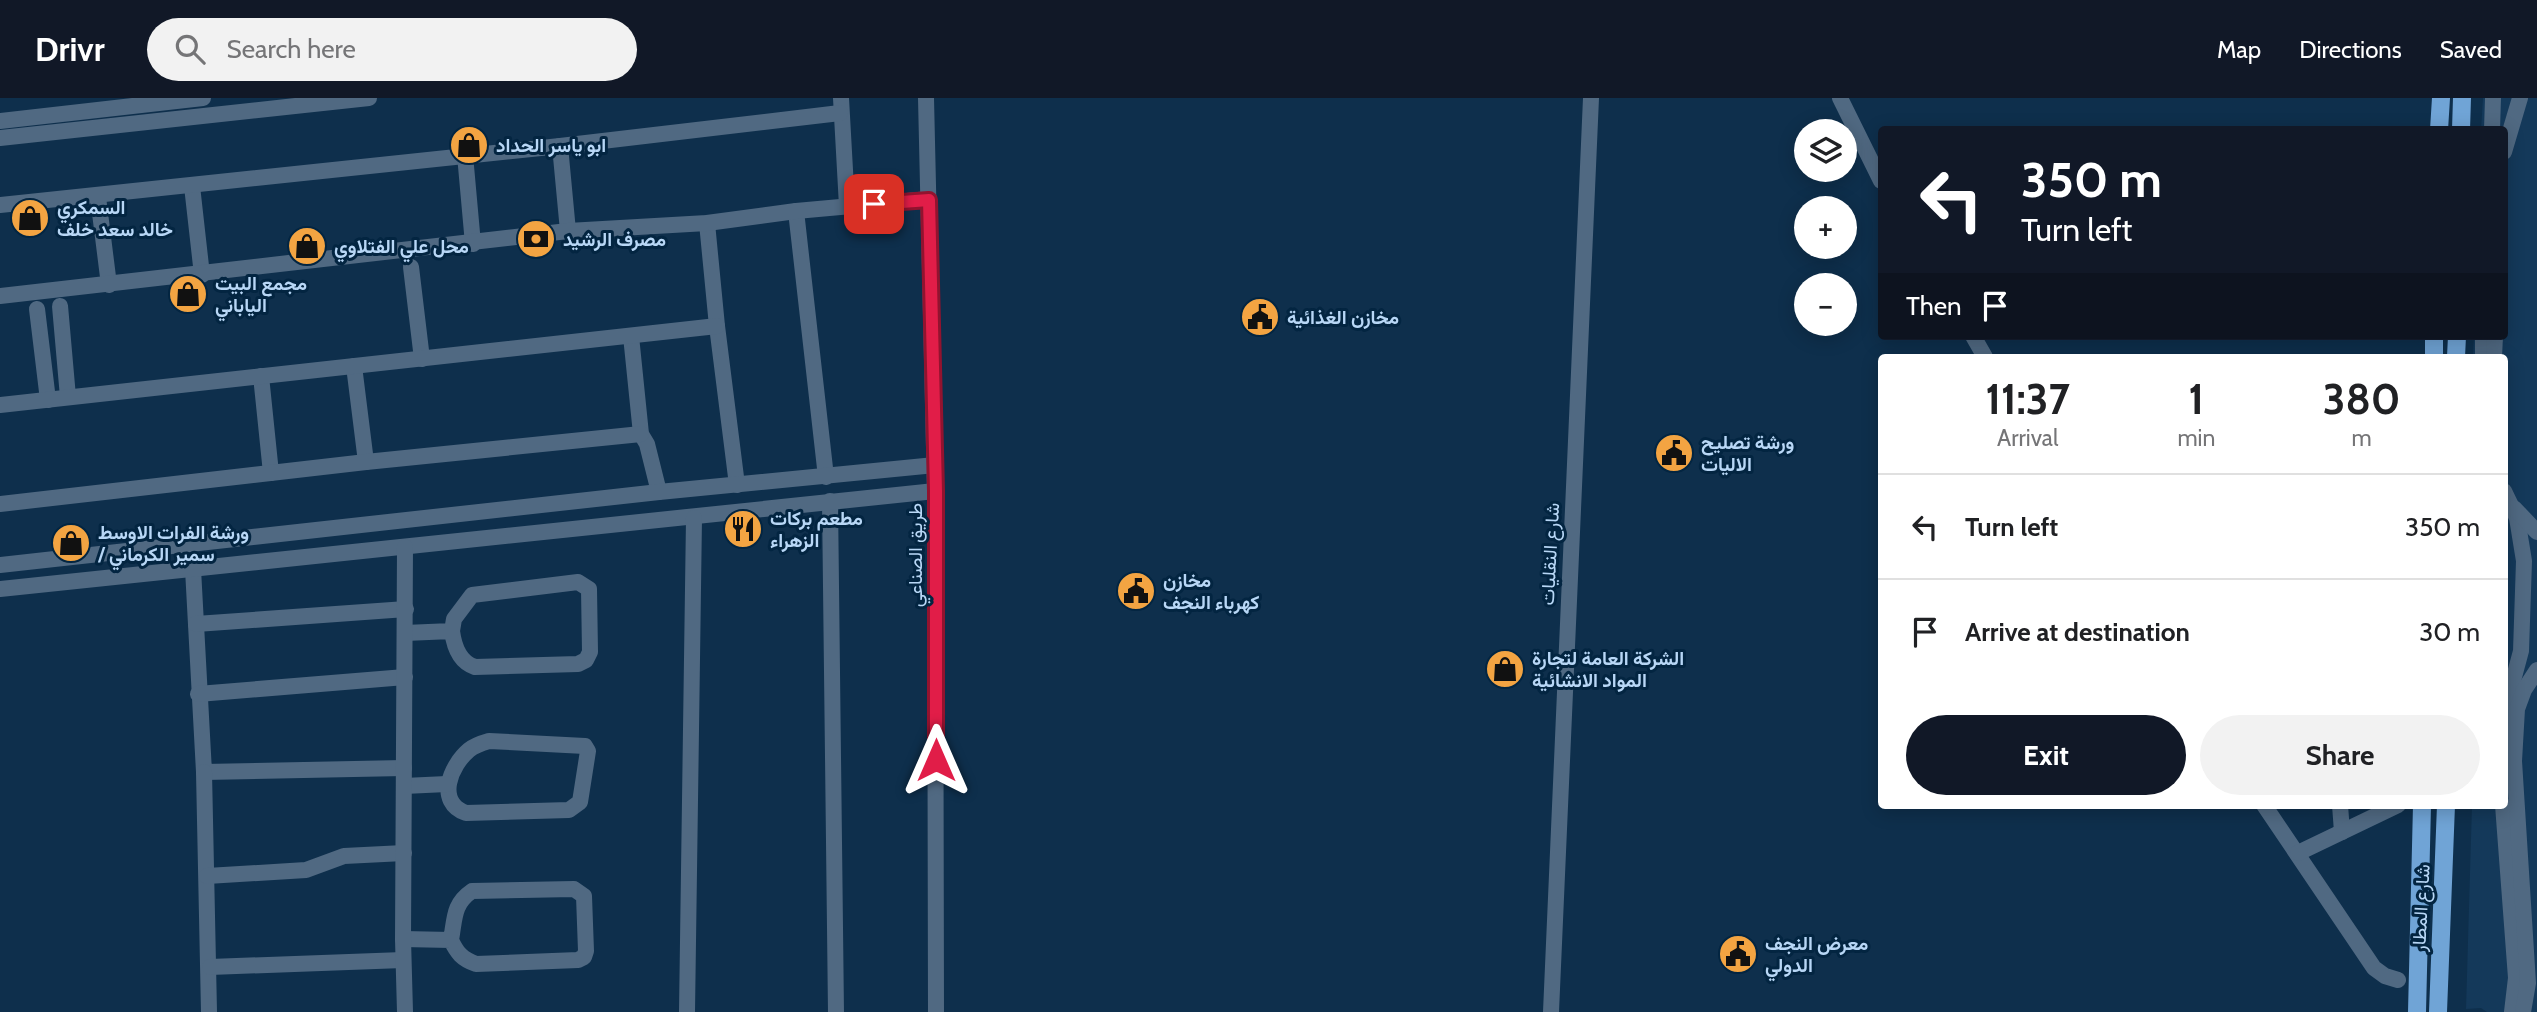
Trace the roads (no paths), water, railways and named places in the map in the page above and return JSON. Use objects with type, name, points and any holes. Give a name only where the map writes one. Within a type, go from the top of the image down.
[{"type":"main road","points":[[2440,126],[2441,98]]},
{"type":"main road","points":[[2461,126],[2462,98]]},
{"type":"main road","points":[[2422,814],[2446,813]]},
{"type":"main road","name":"شارع المطار","points":[[2438,1012],[2446,813]]},
{"type":"main road","name":"شارع المطار","points":[[2417,1012],[2422,814]]},
{"type":"street","points":[[0,121],[203,98]]},
{"type":"street","points":[[0,138],[369,98]]},
{"type":"street","name":"طريق الصناعي","points":[[926,98],[936,491],[936,1012]]},
{"type":"street","name":"شارع النقليات","points":[[1551,1012],[1591,98]]},
{"type":"street","points":[[1840,98],[1878,175]]},
{"type":"street","points":[[2492,126],[2493,98]]},
{"type":"street","points":[[2508,138],[2520,98]]},
{"type":"street","points":[[0,205],[98,197],[560,146],[841,106],[847,206]]},
{"type":"street","points":[[560,146],[568,232]]},
{"type":"street","points":[[465,155],[473,244]]},
{"type":"street","points":[[192,186],[202,275]]},
{"type":"street","points":[[98,197],[109,285]]},
{"type":"street","points":[[0,296],[568,232],[707,222],[796,211],[929,200]]},
{"type":"street","points":[[796,211],[827,477]]},
{"type":"street","points":[[707,222],[737,485]]},
{"type":"street","points":[[411,267],[422,359]]},
{"type":"street","points":[[60,306],[68,397]]},
{"type":"street","points":[[37,309],[48,400]]},
{"type":"street","points":[[0,405],[717,326]]},
{"type":"street","points":[[631,335],[641,434],[647,444],[659,492]]},
{"type":"street","points":[[354,366],[366,462]]},
{"type":"street","points":[[261,376],[271,473]]},
{"type":"street","points":[[0,504],[641,434]]},
{"type":"street","points":[[935,465],[659,492],[0,566],[5,577],[0,589],[936,491]]},
{"type":"street","points":[[830,501],[836,1012]]},
{"type":"street","points":[[2508,503],[2537,531]]},
{"type":"street","points":[[2508,504],[2517,518],[2524,561],[2522,643],[2509,676]]},
{"type":"street","points":[[687,1012],[694,518]]},
{"type":"street","points":[[405,547],[405,1012]]},
{"type":"street","points":[[24,563],[19,568],[18,575],[20,582],[26,586]]},
{"type":"street","points":[[193,569],[204,772],[209,1012]]},
{"type":"street","points":[[578,582],[589,589],[590,652],[586,660],[579,664],[475,667],[462,659],[454,644],[452,631],[454,620],[472,595],[578,582]]},
{"type":"street","points":[[195,624],[406,609]]},
{"type":"street","points":[[405,633],[452,631]]},
{"type":"street","points":[[2524,1012],[2528,983],[2514,781],[2515,723],[2521,696],[2537,670]]},
{"type":"street","points":[[198,694],[405,677]]},
{"type":"street","points":[[489,741],[578,744],[585,746],[588,751],[580,802],[569,810],[466,813],[454,805],[447,784],[467,751],[489,741]]},
{"type":"street","points":[[204,772],[404,768]]},
{"type":"street","points":[[404,786],[447,784]]},
{"type":"street","points":[[2267,809],[2374,968],[2385,976],[2398,979]]},
{"type":"street","points":[[2340,809],[2342,832]]},
{"type":"street","points":[[2298,853],[2390,809]]},
{"type":"street","points":[[2503,809],[2516,978],[2512,1012]]},
{"type":"street","points":[[207,876],[306,870],[344,856],[404,853]]},
{"type":"street","points":[[574,889],[584,896],[586,951],[584,957],[578,960],[476,964],[464,960],[451,940],[456,908],[462,898],[472,891],[574,889]]},
{"type":"street","points":[[403,939],[451,940]]},
{"type":"street","points":[[210,967],[403,960]]},
{"type":"place","name":"ابو ياسر الحداد","points":[[469,145]]},
{"type":"place","name":"السمكري خالد سعد خلف","points":[[30,218]]},
{"type":"place","name":"مصرف الرشيد","points":[[536,239]]},
{"type":"place","name":"محل علي الفتلاوي","points":[[307,246]]},
{"type":"place","name":"مجمع البيت الياباني","points":[[188,294]]},
{"type":"place","name":"مخازن الغذائية","points":[[1260,317]]},
{"type":"place","name":"ورشة تصليح الاليات","points":[[1674,453]]},
{"type":"place","name":"مطعم بركات الزهراء","points":[[743,529]]},
{"type":"place","name":"ورشة الفرات الاوسط / سمير الكرماني","points":[[71,543]]},
{"type":"place","name":"مخازن كهرباء النجف","points":[[1136,591]]},
{"type":"place","name":"الشركة العامة لتجارة المواد الانشائية","points":[[1505,669]]},
{"type":"place","name":"معرض النجف الدولي","points":[[1738,954]]}]
